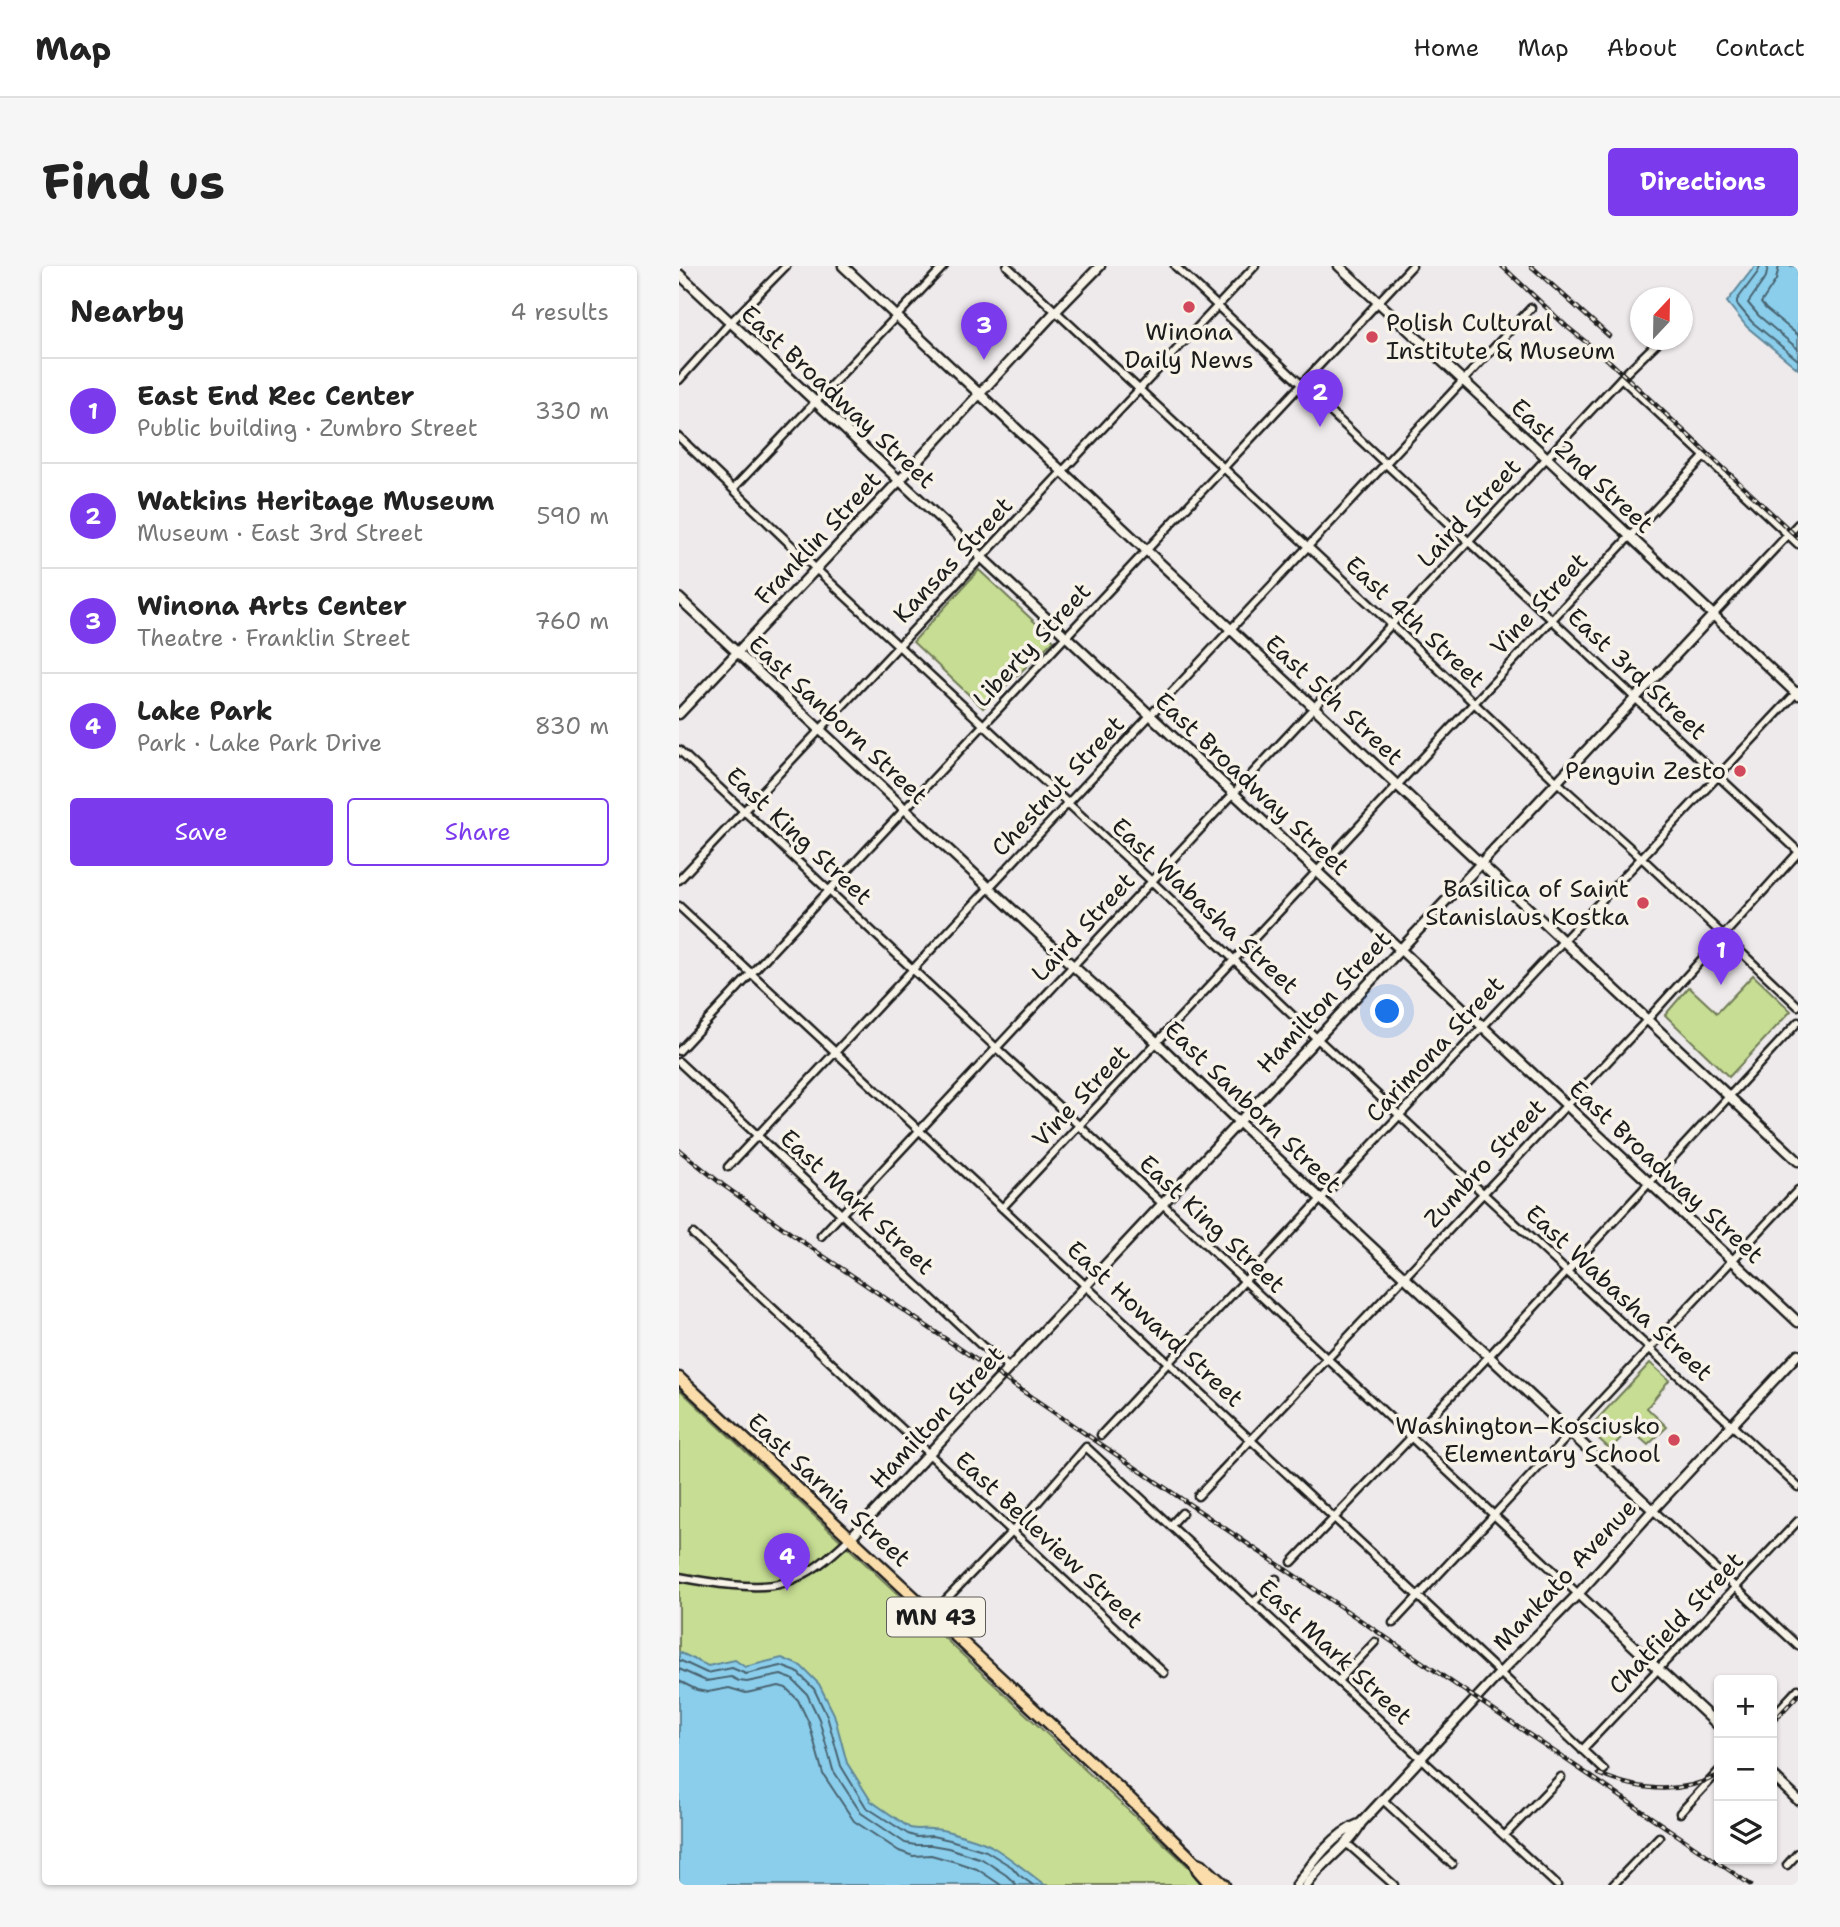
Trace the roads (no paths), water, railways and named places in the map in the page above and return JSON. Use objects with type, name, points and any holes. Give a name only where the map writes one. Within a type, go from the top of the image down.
[{"type":"main road","name":"East Sarnia Street","points":[[679,1378],[1195,1862],[1224,1885]]},
{"type":"main road","name":"East Sarnia Street","points":[[1195,1862],[1198,1870],[1211,1885]]},
{"type":"street","points":[[679,380],[786,266]]},
{"type":"street","name":"East 5th Street","points":[[843,266],[1798,1161]]},
{"type":"street","points":[[733,489],[944,266]]},
{"type":"street","name":"East 4th Street","points":[[1007,266],[1798,1006]]},
{"type":"street","name":"Franklin Street","points":[[679,714],[1100,266]]},
{"type":"street","name":"East 3rd Street","points":[[1175,266],[1798,852]]},
{"type":"street","name":"Kansas Street","points":[[679,880],[1255,266]]},
{"type":"street","name":"East 2nd Street","points":[[1339,266],[1797,693]]},
{"type":"street","name":"Liberty Street","points":[[679,1051],[1412,266]]},
{"type":"street","name":"East Broadway Street","points":[[679,274],[1798,1322]]},
{"type":"street","name":"Chestnut Street","points":[[728,1167],[1531,308]]},
{"type":"street","name":"Laird Street","points":[[821,1236],[1650,350]]},
{"type":"street","points":[[1621,379],[1798,544]]},
{"type":"street","name":"East Wabasha Street","points":[[679,438],[1798,1487]]},
{"type":"street","name":"Vine Street","points":[[1002,1208],[1704,457]]},
{"type":"street","name":"Hamilton Street","points":[[851,1538],[1798,524]]},
{"type":"street","name":"East Sanborn Street","points":[[679,598],[1798,1646]]},
{"type":"street","name":"Carimona Street","points":[[1101,1435],[1717,775],[1797,693]]},
{"type":"street","name":"East King Street","points":[[679,750],[1714,1721]]},
{"type":"street","name":"Zumbro Street","points":[[1198,1496],[1646,1021],[1798,852]]},
{"type":"street","name":"East Howard Street","points":[[679,906],[1604,1770]]},
{"type":"street","points":[[1292,1562],[1798,1023]]},
{"type":"street","name":"East Mark Street","points":[[679,1062],[981,1345],[1010,1368]]},
{"type":"street","points":[[1393,1623],[1798,1190]]},
{"type":"street","name":"East Belleview Street","points":[[694,1234],[1164,1673]]},
{"type":"street","name":"Mankato Avenue","points":[[1307,1885],[1323,1864],[1357,1831],[1361,1823],[1500,1673],[1578,1594],[1798,1354]]},
{"type":"street","name":"East Mark Street","points":[[1012,1532],[1086,1447],[1557,1885]]},
{"type":"street","points":[[1171,1525],[1182,1513]]},
{"type":"street","name":"Chatfield Street","points":[[1582,1750],[1798,1521]]},
{"type":"street","points":[[932,1614],[1012,1532]]},
{"type":"street","points":[[679,1577],[731,1585],[780,1584],[826,1561],[851,1538]]},
{"type":"street","points":[[1254,1602],[1276,1579]]},
{"type":"street","points":[[1338,1681],[1375,1642]]},
{"type":"street","points":[[1777,1712],[1798,1689]]},
{"type":"street","points":[[1680,1813],[1714,1776]]},
{"type":"street","points":[[1505,1835],[1561,1777]]},
{"type":"street","points":[[1777,1781],[1798,1800]]},
{"type":"street","points":[[1383,1800],[1452,1864]]},
{"type":"street","name":"Mankato Avenue","points":[[1297,1885],[1335,1840],[1361,1823]]},
{"type":"street","points":[[1613,1885],[1659,1837]]},
{"type":"street","points":[[1344,1843],[1394,1885]]},
{"type":"street","points":[[1787,1865],[1798,1853]]},
{"type":"water","points":[[1755,266],[1798,266],[1798,369],[1747,327],[1727,302]]},
{"type":"water","points":[[679,1652],[708,1666],[735,1660],[745,1667],[782,1658],[801,1666],[819,1684],[834,1714],[847,1763],[871,1801],[910,1828],[943,1830],[987,1844],[1045,1885],[679,1885]]},
{"type":"railway","points":[[1502,266],[1566,326],[1608,360],[1798,538]]},
{"type":"railway","points":[[1531,266],[1609,336]]},
{"type":"railway","points":[[679,1150],[810,1247],[1751,1885]]},
{"type":"railway","points":[[1777,1718],[1798,1695]]},
{"type":"railway","points":[[1599,1774],[1629,1784],[1659,1788],[1689,1786],[1714,1777]]},
{"type":"place","name":"Winona Daily News","points":[[1189,307]]},
{"type":"place","name":"Polish Cultural Institute & Museum","points":[[1372,337]]},
{"type":"place","name":"Winona Arts Center","points":[[984,360]]},
{"type":"place","name":"Watkins Heritage Museum","points":[[1320,427]]},
{"type":"place","name":"Penguin Zesto","points":[[1740,771]]},
{"type":"place","name":"Basilica of Saint Stanislaus Kostka","points":[[1643,903]]},
{"type":"place","name":"East End Rec Center","points":[[1721,985]]},
{"type":"place","name":"Washington–Kosciusko Elementary School","points":[[1674,1440]]},
{"type":"place","name":"Lake Park","points":[[787,1591]]}]
